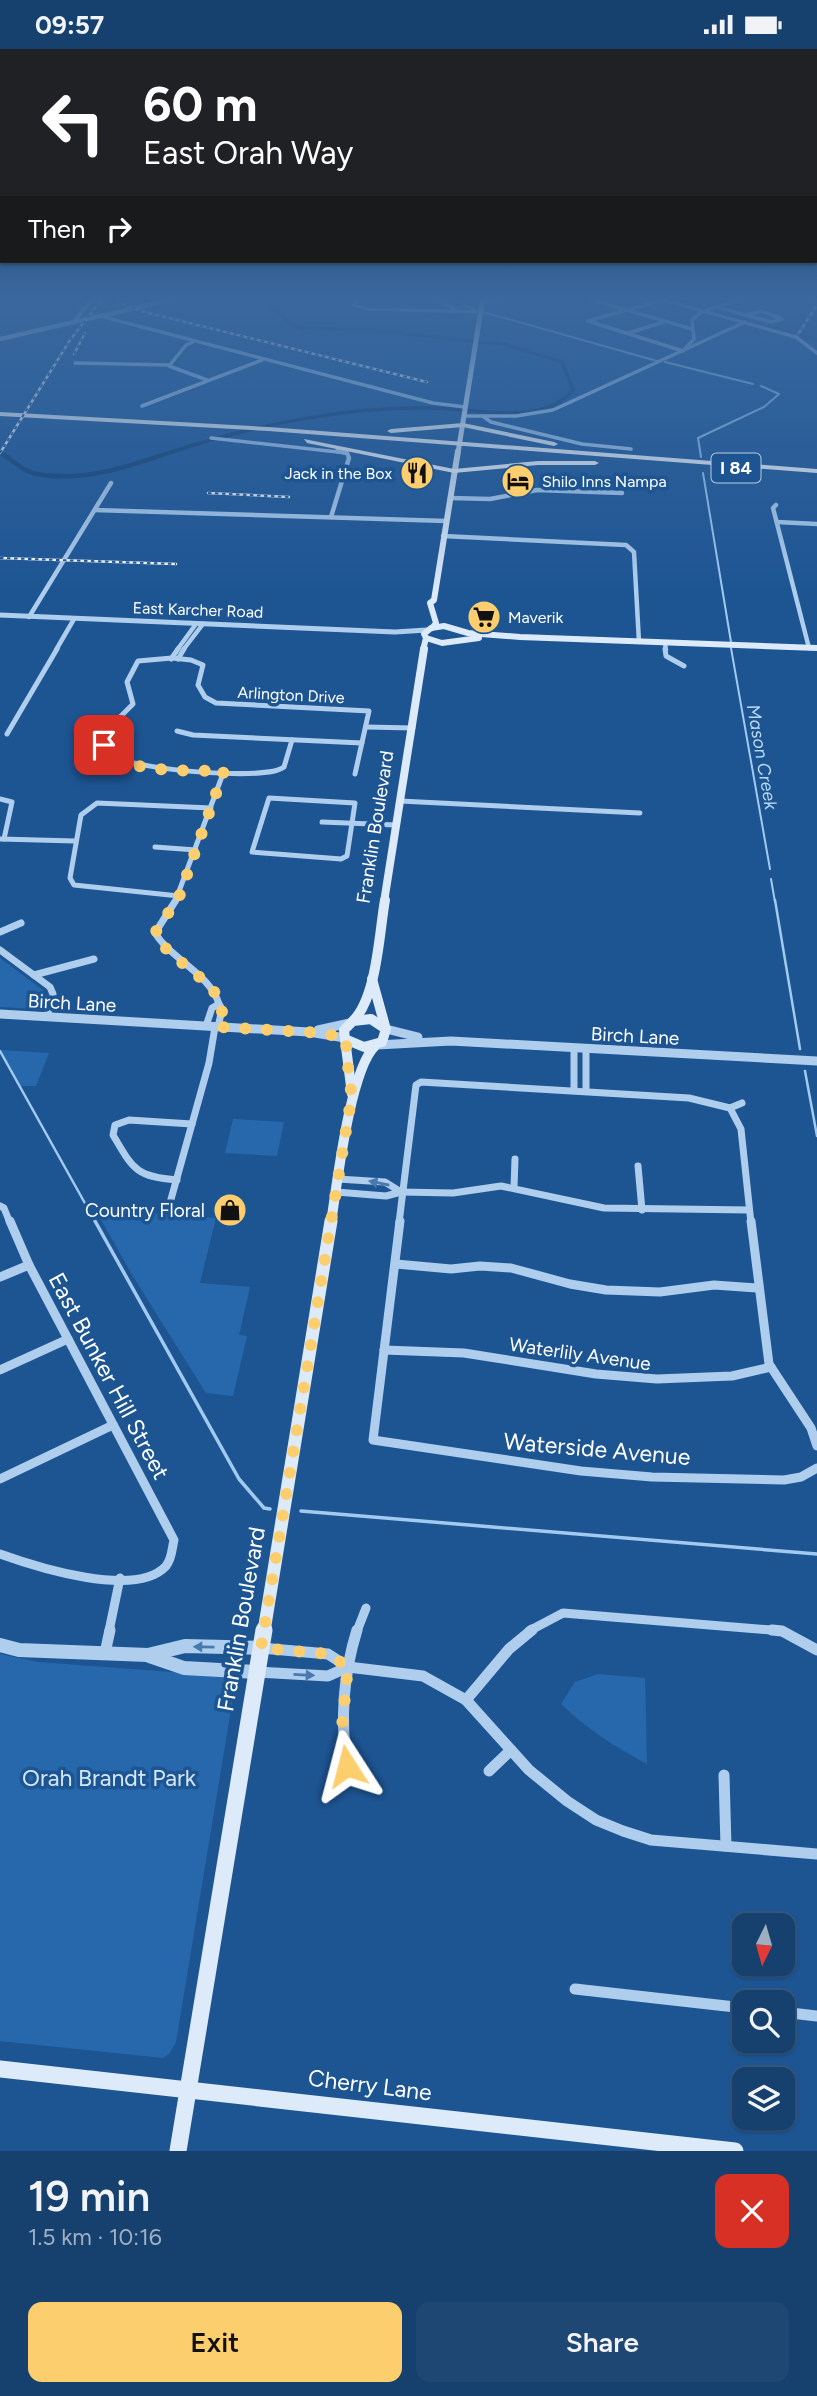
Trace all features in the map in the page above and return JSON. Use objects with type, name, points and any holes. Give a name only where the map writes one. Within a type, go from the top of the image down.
[{"type":"highway","points":[[268,429],[377,432],[464,414],[597,452],[715,463]]},
{"type":"highway","name":"I 84","points":[[0,416],[817,473]]},
{"type":"highway","name":"I 84","points":[[33,417],[225,434]]},
{"type":"highway","name":"I 84","points":[[246,432],[268,429],[817,473]]},
{"type":"highway","points":[[225,434],[246,432],[337,445],[454,471],[547,463],[654,462]]},
{"type":"main road","name":"Franklin Boulevard","points":[[351,1022],[364,1010],[366,993],[372,979],[420,683],[419,669],[427,633],[436,623],[430,603],[433,600],[467,395]]},
{"type":"main road","points":[[433,600],[438,602],[442,618],[462,631],[520,637],[813,648]]},
{"type":"main road","points":[[427,633],[452,627]]},
{"type":"main road","name":"Franklin Boulevard","points":[[420,683],[425,678],[432,652],[463,635],[462,631]]},
{"type":"main road","points":[[427,633],[452,642],[520,637]]},
{"type":"main road","name":"Franklin Boulevard","points":[[372,979],[386,1028]]},
{"type":"main road","points":[[371,1019],[386,1028],[386,1038],[376,1045],[361,1047],[345,1038],[344,1030],[351,1022],[371,1019]]},
{"type":"main road","name":"Franklin Boulevard","points":[[345,1038],[348,1080],[352,1094]]},
{"type":"main road","name":"Franklin Boulevard","points":[[178,2151],[352,1094],[359,1080],[363,1057],[376,1045]]},
{"type":"main road","name":"Cherry Lane","points":[[0,2069],[735,2151]]},
{"type":"street","points":[[142,405],[169,395]]},
{"type":"street","points":[[402,395],[464,414],[484,417],[534,414],[564,406],[588,395]]},
{"type":"street","points":[[484,417],[491,422],[571,441],[631,449]]},
{"type":"street","points":[[211,437],[225,434],[335,450],[350,456],[331,517]]},
{"type":"street","points":[[29,617],[111,483]]},
{"type":"street","points":[[450,498],[496,498],[537,490],[622,493]]},
{"type":"street","points":[[776,505],[773,508],[776,522],[813,648]]},
{"type":"street","points":[[95,510],[446,521]]},
{"type":"street","points":[[776,522],[817,524]]},
{"type":"street","points":[[443,536],[626,545],[634,552],[639,642]]},
{"type":"street","name":"East Karcher Road","points":[[0,615],[427,633]]},
{"type":"street","points":[[7,734],[74,618]]},
{"type":"street","points":[[171,659],[199,624]]},
{"type":"street","points":[[199,624],[197,636],[185,645],[178,659],[143,659],[135,664],[127,682],[133,704],[108,729],[103,741],[107,753],[139,767],[280,771],[285,767],[292,740]]},
{"type":"street","points":[[665,643],[666,656],[684,666]]},
{"type":"street","name":"Arlington Drive","points":[[178,659],[202,663],[198,685],[205,697],[216,702],[369,711],[366,725]]},
{"type":"street","points":[[355,774],[366,725],[413,727]]},
{"type":"street","points":[[177,731],[193,735],[362,743]]},
{"type":"street","points":[[93,762],[113,757]]},
{"type":"street","points":[[213,1027],[222,1009],[214,991],[165,948],[156,936],[158,927],[179,897],[224,771]]},
{"type":"street","points":[[269,798],[351,801],[356,806],[353,823],[345,858],[252,852],[269,798]]},
{"type":"street","points":[[0,799],[12,802],[2,839],[75,841]]},
{"type":"street","points":[[400,801],[640,813]]},
{"type":"street","points":[[179,897],[74,885],[70,878],[81,815],[97,803],[211,808]]},
{"type":"street","points":[[322,822],[396,825]]},
{"type":"street","points":[[155,847],[196,850]]},
{"type":"street","points":[[0,932],[21,923]]},
{"type":"street","points":[[0,950],[50,987],[53,994],[47,1017]]},
{"type":"street","points":[[34,975],[94,959]]},
{"type":"street","points":[[168,1210],[209,1063],[212,1008],[219,1004]]},
{"type":"street","name":"Birch Lane","points":[[0,1014],[309,1032],[345,1038]]},
{"type":"street","name":"Birch Lane","points":[[309,1032],[351,1022]]},
{"type":"street","name":"Birch Lane","points":[[386,1028],[404,1035],[451,1041],[817,1061]]},
{"type":"street","name":"Birch Lane","points":[[376,1045],[451,1041]]},
{"type":"street","points":[[574,1048],[574,1090]]},
{"type":"street","points":[[586,1049],[586,1091]]},
{"type":"street","points":[[384,1350],[414,1092],[421,1082],[689,1098],[730,1108],[742,1103]]},
{"type":"street","points":[[730,1108],[741,1129],[766,1353],[771,1367],[811,1429],[817,1446]]},
{"type":"street","points":[[177,1180],[146,1178],[137,1174],[113,1135],[115,1125],[129,1120],[192,1124]]},
{"type":"street","points":[[514,1159],[514,1187]]},
{"type":"street","points":[[638,1166],[642,1210]]},
{"type":"street","points":[[337,1186],[385,1182],[401,1192]]},
{"type":"street","points":[[337,1186],[386,1196],[401,1192],[453,1193],[490,1186],[514,1187],[581,1205],[642,1210],[749,1210]]},
{"type":"street","name":"East Bunker Hill Street","points":[[0,1206],[5,1208],[29,1265],[174,1540],[172,1556],[166,1565],[142,1579],[120,1579]]},
{"type":"street","points":[[396,1264],[451,1269],[480,1266],[511,1268],[570,1284],[606,1290],[660,1292],[714,1285],[757,1288]]},
{"type":"street","points":[[0,1277],[29,1265]]},
{"type":"street","points":[[0,1370],[68,1339]]},
{"type":"street","name":"Waterlily Avenue","points":[[384,1350],[472,1354],[577,1373],[641,1380],[708,1378],[761,1372],[771,1367]]},
{"type":"street","name":"Waterside Avenue","points":[[384,1350],[373,1440],[581,1471],[652,1476],[784,1480],[801,1477],[817,1468]]},
{"type":"street","points":[[0,1479],[113,1425]]},
{"type":"street","points":[[0,1554],[30,1566],[62,1574],[120,1579],[105,1654]]},
{"type":"street","points":[[347,1766],[341,1736],[348,1667],[354,1633],[366,1608]]},
{"type":"street","points":[[466,1700],[524,1633],[542,1620],[563,1613],[782,1631],[817,1650]]},
{"type":"street","points":[[0,1645],[19,1650],[148,1655],[185,1646],[261,1648],[328,1654],[348,1667],[423,1676],[466,1700],[528,1770],[596,1820],[651,1840],[817,1854]]},
{"type":"street","points":[[148,1655],[184,1668],[328,1676],[348,1667]]},
{"type":"street","points":[[489,1771],[510,1750]]},
{"type":"street","points":[[724,1775],[726,1846]]},
{"type":"street","points":[[575,1989],[732,2007]]},
{"type":"street","points":[[795,2013],[817,2016]]},
{"type":"green space","points":[[0,958],[44,991],[43,1006],[38,1009],[0,1007]]},
{"type":"green space","points":[[0,1050],[49,1053],[36,1086],[20,1086]]},
{"type":"green space","points":[[233,1119],[284,1122],[277,1156],[225,1153]]},
{"type":"green space","points":[[95,1209],[216,1218],[200,1283],[250,1287],[239,1335],[247,1336],[233,1396],[206,1393],[134,1278]]},
{"type":"green space","name":"Orah Brandt Park","points":[[0,1654],[38,1662],[225,1676],[235,1685],[176,2042],[169,2054],[163,2058],[0,2041]]},
{"type":"green space","points":[[598,1674],[645,1678],[647,1764],[602,1737],[561,1704],[575,1682]]},
{"type":"waterway","points":[[169,453],[236,433],[346,412],[418,408],[517,413],[548,407],[567,395]]},
{"type":"waterway","name":"Mason Creek","points":[[701,457],[698,438],[764,407],[778,395]]},
{"type":"waterway","points":[[0,453],[33,473],[68,476],[105,472],[174,451]]},
{"type":"waterway","name":"Mason Creek","points":[[703,473],[731,642]]},
{"type":"waterway","name":"Mason Creek","points":[[731,648],[770,869]]},
{"type":"waterway","name":"Mason Creek","points":[[771,879],[775,902]]},
{"type":"waterway","name":"Mason Creek","points":[[775,900],[800,1049]]},
{"type":"waterway","points":[[0,1051],[96,1223]]},
{"type":"waterway","name":"Mason Creek","points":[[805,1071],[817,1136]]},
{"type":"waterway","points":[[95,1221],[239,1479],[264,1508],[270,1509]]},
{"type":"waterway","points":[[301,1511],[817,1554]]},
{"type":"railway","points":[[0,453],[36,395]]},
{"type":"railway","points":[[208,493],[289,497]]},
{"type":"railway","points":[[0,558],[176,564]]},
{"type":"place","name":"Jack in the Box","points":[[417,473]]},
{"type":"place","name":"Shilo Inns Nampa","points":[[518,481]]},
{"type":"place","name":"Maverik","points":[[484,617]]},
{"type":"place","name":"Country Floral","points":[[230,1210]]},
{"type":"route","points":[[104,745],[107,753],[113,757],[139,767],[224,771],[179,897],[155,933],[165,948],[214,991],[222,1009],[218,1027],[324,1033],[345,1038],[349,1056],[348,1080],[352,1094],[261,1648],[328,1654],[348,1667],[341,1736],[347,1766]]}]
